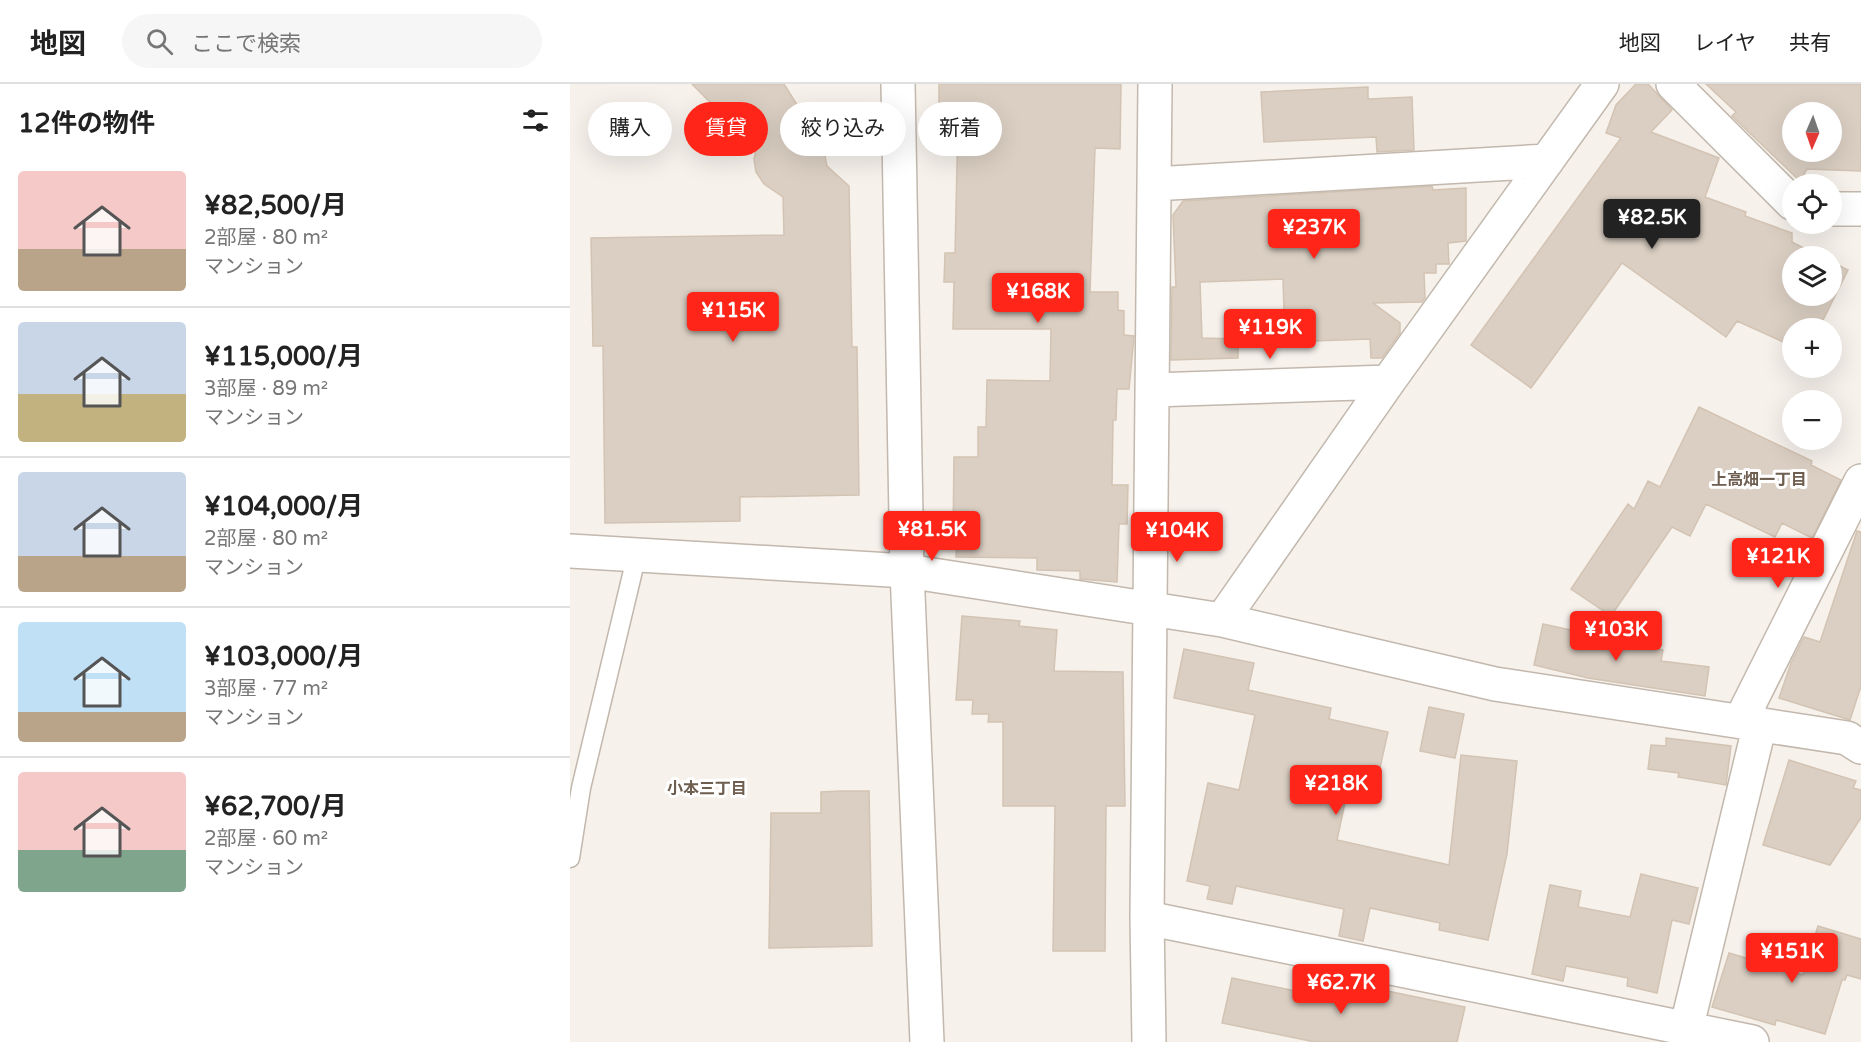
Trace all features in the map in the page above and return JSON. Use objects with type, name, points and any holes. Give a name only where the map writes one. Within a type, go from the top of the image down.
[{"type":"street","points":[[898,84],[907,571],[927,1042]]},
{"type":"street","points":[[1149,1042],[1147,918],[1152,609],[1155,84]]},
{"type":"street","points":[[1222,620],[1388,382],[1602,84]]},
{"type":"street","points":[[1673,84],[1782,193]]},
{"type":"street","points":[[1154,184],[1547,161]]},
{"type":"street","points":[[1842,209],[1861,209]]},
{"type":"street","points":[[1153,390],[1388,382]]},
{"type":"street","points":[[1684,1035],[1751,722],[1861,481]]},
{"type":"street","points":[[570,551],[907,571],[1222,620],[1495,684],[1847,738],[1861,747]]},
{"type":"street","points":[[1147,918],[1684,1035],[1752,1042]]},
{"type":"lane","points":[[570,858],[580,788],[637,554]]},
{"type":"building","points":[[692,84],[784,84],[795,102],[780,102],[780,156],[825,156],[827,166],[849,186],[852,347],[857,347],[859,495],[740,497],[740,521],[605,523],[603,346],[593,346],[591,238],[784,235],[783,197],[764,184],[756,172],[754,159],[755,156],[768,156],[768,102],[710,102]]},
{"type":"building","points":[[939,84],[1121,84],[1120,149],[1095,148],[1090,292],[1118,292],[1118,310],[1124,311],[1124,335],[1134,336],[1129,389],[1117,389],[1116,420],[1113,420],[1112,485],[1128,485],[1127,524],[1119,524],[1117,582],[1080,579],[1080,571],[1037,570],[1037,558],[956,557],[957,540],[953,540],[954,457],[978,457],[978,427],[986,427],[987,380],[1050,381],[1051,329],[953,329],[954,282],[944,282],[945,253],[955,253],[957,156],[1002,156],[1002,102],[939,102]]},
{"type":"building","points":[[1636,84],[1648,84],[1672,110],[1651,132],[1719,158],[1705,197],[1746,212],[1745,216],[1782,229],[1782,234],[1792,234],[1792,242],[1800,246],[1782,246],[1782,306],[1830,306],[1824,318],[1782,318],[1782,341],[1737,321],[1726,337],[1622,263],[1531,388],[1471,345],[1621,138],[1606,133],[1616,105]]},
{"type":"building","points":[[1706,84],[1861,84],[1861,171],[1807,169],[1804,174],[1793,174],[1732,116],[1736,112]]},
{"type":"building","points":[[1368,87],[1368,99],[1412,97],[1414,150],[1377,152],[1376,137],[1264,142],[1261,92]]},
{"type":"building","points":[[1432,186],[1433,190],[1466,188],[1466,241],[1448,243],[1449,264],[1436,264],[1436,273],[1424,273],[1425,298],[1422,302],[1373,303],[1400,323],[1400,333],[1382,358],[1371,358],[1370,339],[1285,342],[1283,279],[1200,282],[1202,338],[1238,339],[1238,358],[1171,360],[1172,287],[1176,287],[1173,215],[1183,201]]},
{"type":"building","points":[[1842,267],[1848,270],[1842,282]]},
{"type":"building","points":[[1699,407],[1782,447],[1782,450],[1789,450],[1812,461],[1811,465],[1841,480],[1812,538],[1782,523],[1775,537],[1706,504],[1690,536],[1672,527],[1611,616],[1571,589],[1628,504],[1634,509],[1648,481],[1660,487]]},
{"type":"building","points":[[1857,531],[1861,532],[1861,686],[1850,720],[1779,698],[1791,663],[1804,637],[1820,642]]},
{"type":"building","points":[[962,616],[1020,621],[1019,626],[1057,630],[1054,671],[1123,672],[1125,806],[1106,806],[1105,951],[1053,951],[1055,806],[1003,806],[1003,722],[988,722],[989,714],[972,714],[973,700],[956,700]]},
{"type":"building","points":[[1543,624],[1663,650],[1661,661],[1709,667],[1705,696],[1588,678],[1534,665]]},
{"type":"building","points":[[1184,649],[1254,663],[1248,690],[1331,708],[1329,719],[1388,732],[1375,790],[1349,784],[1337,840],[1449,865],[1461,755],[1517,761],[1507,854],[1488,940],[1439,930],[1440,923],[1370,908],[1363,941],[1339,936],[1344,909],[1236,886],[1232,904],[1207,899],[1210,886],[1187,881],[1208,783],[1239,790],[1255,715],[1174,698]]},
{"type":"building","points":[[1429,707],[1464,714],[1455,758],[1420,751]]},
{"type":"building","points":[[1666,738],[1731,746],[1726,785],[1678,777],[1679,773],[1648,769],[1651,745],[1666,746]]},
{"type":"building","points":[[1789,760],[1856,781],[1853,788],[1861,790],[1861,818],[1830,865],[1763,845]]},
{"type":"building","points":[[869,791],[872,946],[769,948],[771,813],[821,813],[821,792]]},
{"type":"building","points":[[1641,874],[1698,888],[1689,924],[1672,920],[1657,993],[1627,986],[1628,978],[1566,966],[1563,981],[1532,974],[1550,885],[1581,891],[1578,907],[1630,917]]},
{"type":"building","points":[[1818,926],[1861,939],[1861,979],[1847,975],[1845,980],[1842,980],[1825,1034],[1776,1020],[1775,1025],[1712,1007],[1729,953],[1803,975]]},
{"type":"building","points":[[1232,978],[1320,996],[1322,988],[1351,994],[1352,989],[1386,997],[1387,991],[1465,1007],[1457,1042],[1315,1042],[1222,1023]]},
{"type":"district","name":"上高畑一丁目","points":[[1759,479]]},
{"type":"district","name":"小本三丁目","points":[[707,788]]}]
